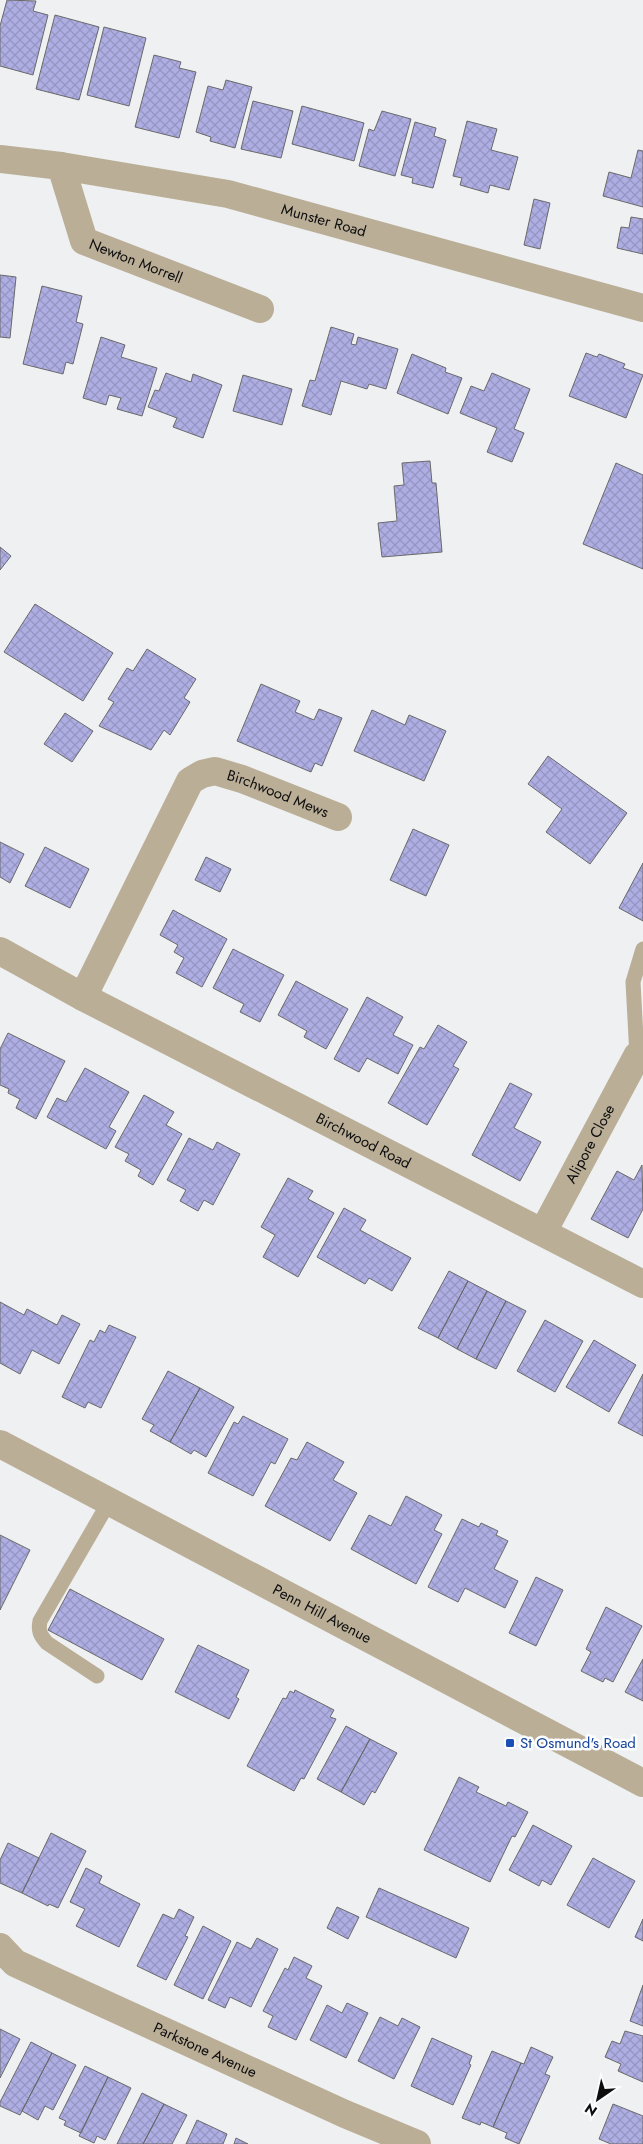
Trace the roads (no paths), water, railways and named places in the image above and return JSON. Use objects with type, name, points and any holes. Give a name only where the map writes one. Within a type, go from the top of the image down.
[{"type":"street","name":"Munster Road","points":[[0,159],[61,166],[228,194],[643,308]]},
{"type":"street","name":"Newton Morrell","points":[[61,166],[84,241],[260,309]]},
{"type":"street","name":"Birchwood Mews","points":[[83,997],[190,781],[202,774],[215,770],[242,778],[338,817]]},
{"type":"street","name":"Birchwood Road","points":[[0,950],[83,997],[643,1284]]},
{"type":"street","name":"Alipore Close","points":[[544,1232],[637,1056]]},
{"type":"street","name":"Penn Hill Avenue","points":[[0,1444],[643,1783]]},
{"type":"street","name":"Parkstone Avenue","points":[[0,1947],[16,1963],[345,2114],[417,2144]]},
{"type":"lane","points":[[637,1056],[633,982],[643,949]]},
{"type":"lane","points":[[96,1676],[47,1643],[40,1636],[39,1630],[40,1621],[109,1502]]},
{"type":"place","name":"St Osmund's Road","points":[[510,1743]]}]
